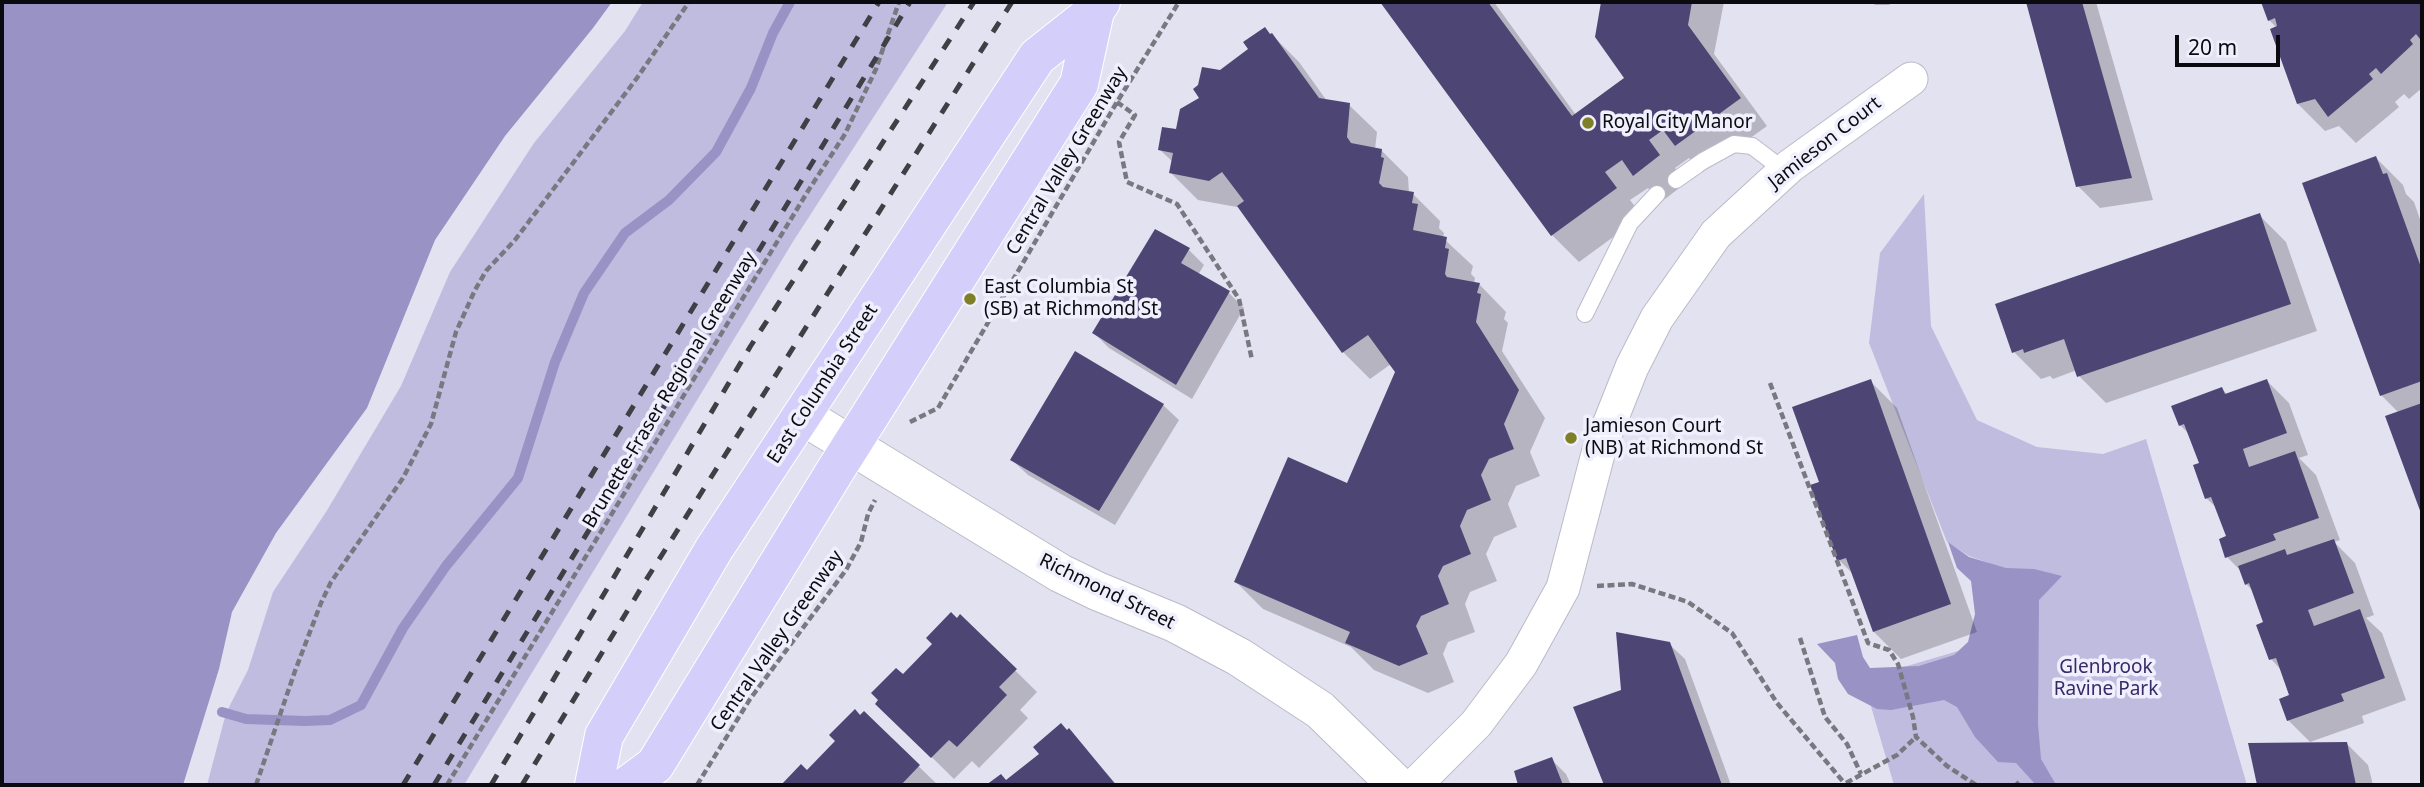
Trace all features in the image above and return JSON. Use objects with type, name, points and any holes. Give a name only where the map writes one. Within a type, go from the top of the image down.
[{"type":"main road","name":"East Columbia Street","points":[[594,785],[604,736],[714,549],[1037,57],[1098,6]]},
{"type":"main road","name":"East Columbia Street","points":[[628,785],[655,765],[851,446],[1079,84],[1098,6]]},
{"type":"street","name":"Jamieson Court","points":[[1415,785],[1476,724],[1521,664],[1563,588],[1599,450],[1644,342],[1657,318],[1716,234],[1785,171],[1911,79]]},
{"type":"street","name":"Richmond Street","points":[[803,416],[1060,573],[1175,623],[1239,657],[1320,710],[1397,785]]},
{"type":"lane","points":[[1676,180],[1703,161],[1734,145],[1752,146],[1785,171]]},
{"type":"lane","points":[[1585,314],[1630,223],[1657,194]]},
{"type":"path","points":[[258,785],[311,626],[331,582],[384,507],[431,424],[456,332],[486,271],[515,240],[689,2]]},
{"type":"path","name":"Brunette-Fraser Regional Greenway","points":[[447,785],[845,134],[876,69],[899,2]]},
{"type":"path","name":"Central Valley Greenway","points":[[901,425],[938,408],[1178,2]]},
{"type":"path","points":[[1117,102],[1135,116],[1119,142],[1127,182],[1177,204],[1239,299],[1252,360]]},
{"type":"path","points":[[1770,383],[1868,643],[1889,650],[1898,664],[1916,737],[1947,766],[1976,785]]},
{"type":"path","name":"Central Valley Greenway","points":[[697,785],[750,699],[846,570],[861,542],[868,514],[872,509]]},
{"type":"path","points":[[1563,588],[1632,584],[1688,602],[1732,633],[1777,703],[1846,784],[1897,755],[1916,737]]},
{"type":"path","points":[[1800,638],[1825,716],[1847,744],[1861,774]]},
{"type":"green space","points":[[640,2],[948,2],[794,240],[464,785],[203,785],[222,712],[270,591],[447,270],[532,141]]},
{"type":"green space","name":"Glenbrook Ravine Park","points":[[1924,194],[1931,326],[1977,420],[2037,447],[2103,454],[2146,439],[2247,785],[1894,785],[1863,679],[2009,636],[1989,563],[1969,556],[1947,542],[1869,343],[1880,253]]},
{"type":"shaded area","points":[[2,2],[640,2],[532,141],[447,270],[270,591],[222,712],[203,785],[2,785]]},
{"type":"shaded area","points":[[1948,542],[1969,557],[2006,568],[2034,569],[2062,576],[2039,600],[2038,724],[2041,759],[2055,783],[2052,785],[2036,785],[2016,763],[1998,762],[1975,737],[1957,707],[1944,700],[1891,710],[1877,709],[1848,694],[1838,679],[1835,663],[1817,644],[1857,635],[1863,657],[1870,668],[1919,666],[1954,655],[1968,642],[1975,614],[1971,581],[1957,568]]},
{"type":"pier","points":[[612,2],[643,2],[625,31],[534,143],[450,272],[401,386],[326,512],[273,592],[248,670],[226,713],[207,785],[183,785],[219,669],[232,612],[276,533],[367,408],[435,240],[505,136]]},
{"type":"building","name":"Royal City Manor","points":[[1380,2],[1488,2],[1572,116],[1624,78],[1595,37],[1601,2],[1692,2],[1688,25],[1741,98],[1675,146],[1663,130],[1649,140],[1660,155],[1633,176],[1622,160],[1605,172],[1617,188],[1551,236]]},
{"type":"building","points":[[2026,2],[2082,2],[2132,178],[2076,187]]},
{"type":"building","points":[[2261,2],[2422,2],[2422,37],[2420,39],[2416,34],[2410,40],[2413,44],[2381,74],[2376,68],[2369,74],[2373,79],[2328,117],[2315,99],[2297,104],[2270,29],[2277,26],[2275,18],[2268,21]]},
{"type":"building","points":[[1265,27],[1319,98],[1350,103],[1347,137],[1351,143],[1382,149],[1381,157],[1384,158],[1379,183],[1383,187],[1414,192],[1412,203],[1418,204],[1413,230],[1447,237],[1447,277],[1480,283],[1477,293],[1481,294],[1476,322],[1519,390],[1504,424],[1514,449],[1489,459],[1481,475],[1491,500],[1467,510],[1460,526],[1471,554],[1443,566],[1438,576],[1449,604],[1421,616],[1416,626],[1428,654],[1399,666],[1345,643],[1350,632],[1234,582],[1288,457],[1347,483],[1395,372],[1368,335],[1342,353],[1237,206],[1244,201],[1222,172],[1209,181],[1169,173],[1173,153],[1158,150],[1162,127],[1176,129],[1180,109],[1199,98],[1193,89],[1198,85],[1202,67],[1220,70],[1248,49],[1243,42]]},
{"type":"building","points":[[2376,156],[2383,174],[2387,173],[2422,270],[2422,381],[2380,396],[2302,183]]},
{"type":"building","points":[[2260,213],[2291,304],[2077,377],[2064,339],[2024,353],[2023,349],[2012,353],[1995,304]]},
{"type":"building","points":[[1155,229],[1190,248],[1181,263],[1230,291],[1176,385],[1092,333]]},
{"type":"building","points":[[1075,351],[1164,404],[1099,511],[1010,460]]},
{"type":"building","points":[[1871,379],[1951,604],[1873,632],[1846,558],[1837,561],[1810,485],[1819,482],[1792,407]]},
{"type":"building","points":[[2267,379],[2287,433],[2243,449],[2249,467],[2295,451],[2319,518],[2273,534],[2276,540],[2225,558],[2219,539],[2226,536],[2211,497],[2205,499],[2193,465],[2199,463],[2184,424],[2179,426],[2171,406],[2222,387],[2225,394]]},
{"type":"building","points":[[2422,403],[2422,516],[2385,416]]},
{"type":"building","points":[[2334,539],[2354,593],[2308,610],[2314,626],[2360,609],[2385,678],[2341,694],[2344,701],[2287,721],[2279,699],[2289,695],[2276,658],[2269,660],[2256,625],[2263,622],[2249,583],[2245,585],[2238,566],[2285,549],[2287,555]]},
{"type":"building","points":[[951,612],[957,618],[960,614],[1017,669],[999,687],[1007,695],[957,747],[949,740],[931,758],[875,704],[878,700],[871,693],[896,668],[903,674],[932,644],[926,638]]},
{"type":"building","points":[[1616,632],[1670,642],[1722,785],[1604,785],[1573,707],[1621,690]]},
{"type":"building","points":[[855,709],[860,715],[864,711],[920,765],[901,785],[781,785],[801,764],[807,770],[835,741],[829,735]]},
{"type":"building","points":[[1061,723],[1067,730],[1069,728],[1116,785],[986,785],[1001,774],[1006,780],[1039,754],[1033,747]]},
{"type":"building","points":[[2347,742],[2356,785],[2257,785],[2248,743]]},
{"type":"building","points":[[1552,757],[1563,785],[1518,785],[1514,771]]},
{"type":"waterway","points":[[222,712],[246,719],[330,720],[361,705],[403,628],[446,566],[518,478],[555,362],[584,293],[625,233],[669,200],[716,152],[751,88],[773,33],[790,2]]},
{"type":"railway","points":[[403,785],[879,2]]},
{"type":"railway","points":[[434,785],[910,2]]},
{"type":"railway","points":[[491,785],[750,347],[974,2]]},
{"type":"railway","points":[[522,785],[646,580],[1012,2]]},
{"type":"place","name":"Royal City Manor","points":[[1588,123]]},
{"type":"place","name":"East Columbia St (SB) at Richmond St","points":[[970,299]]},
{"type":"place","name":"Jamieson Court (NB) at Richmond St","points":[[1571,438]]}]
